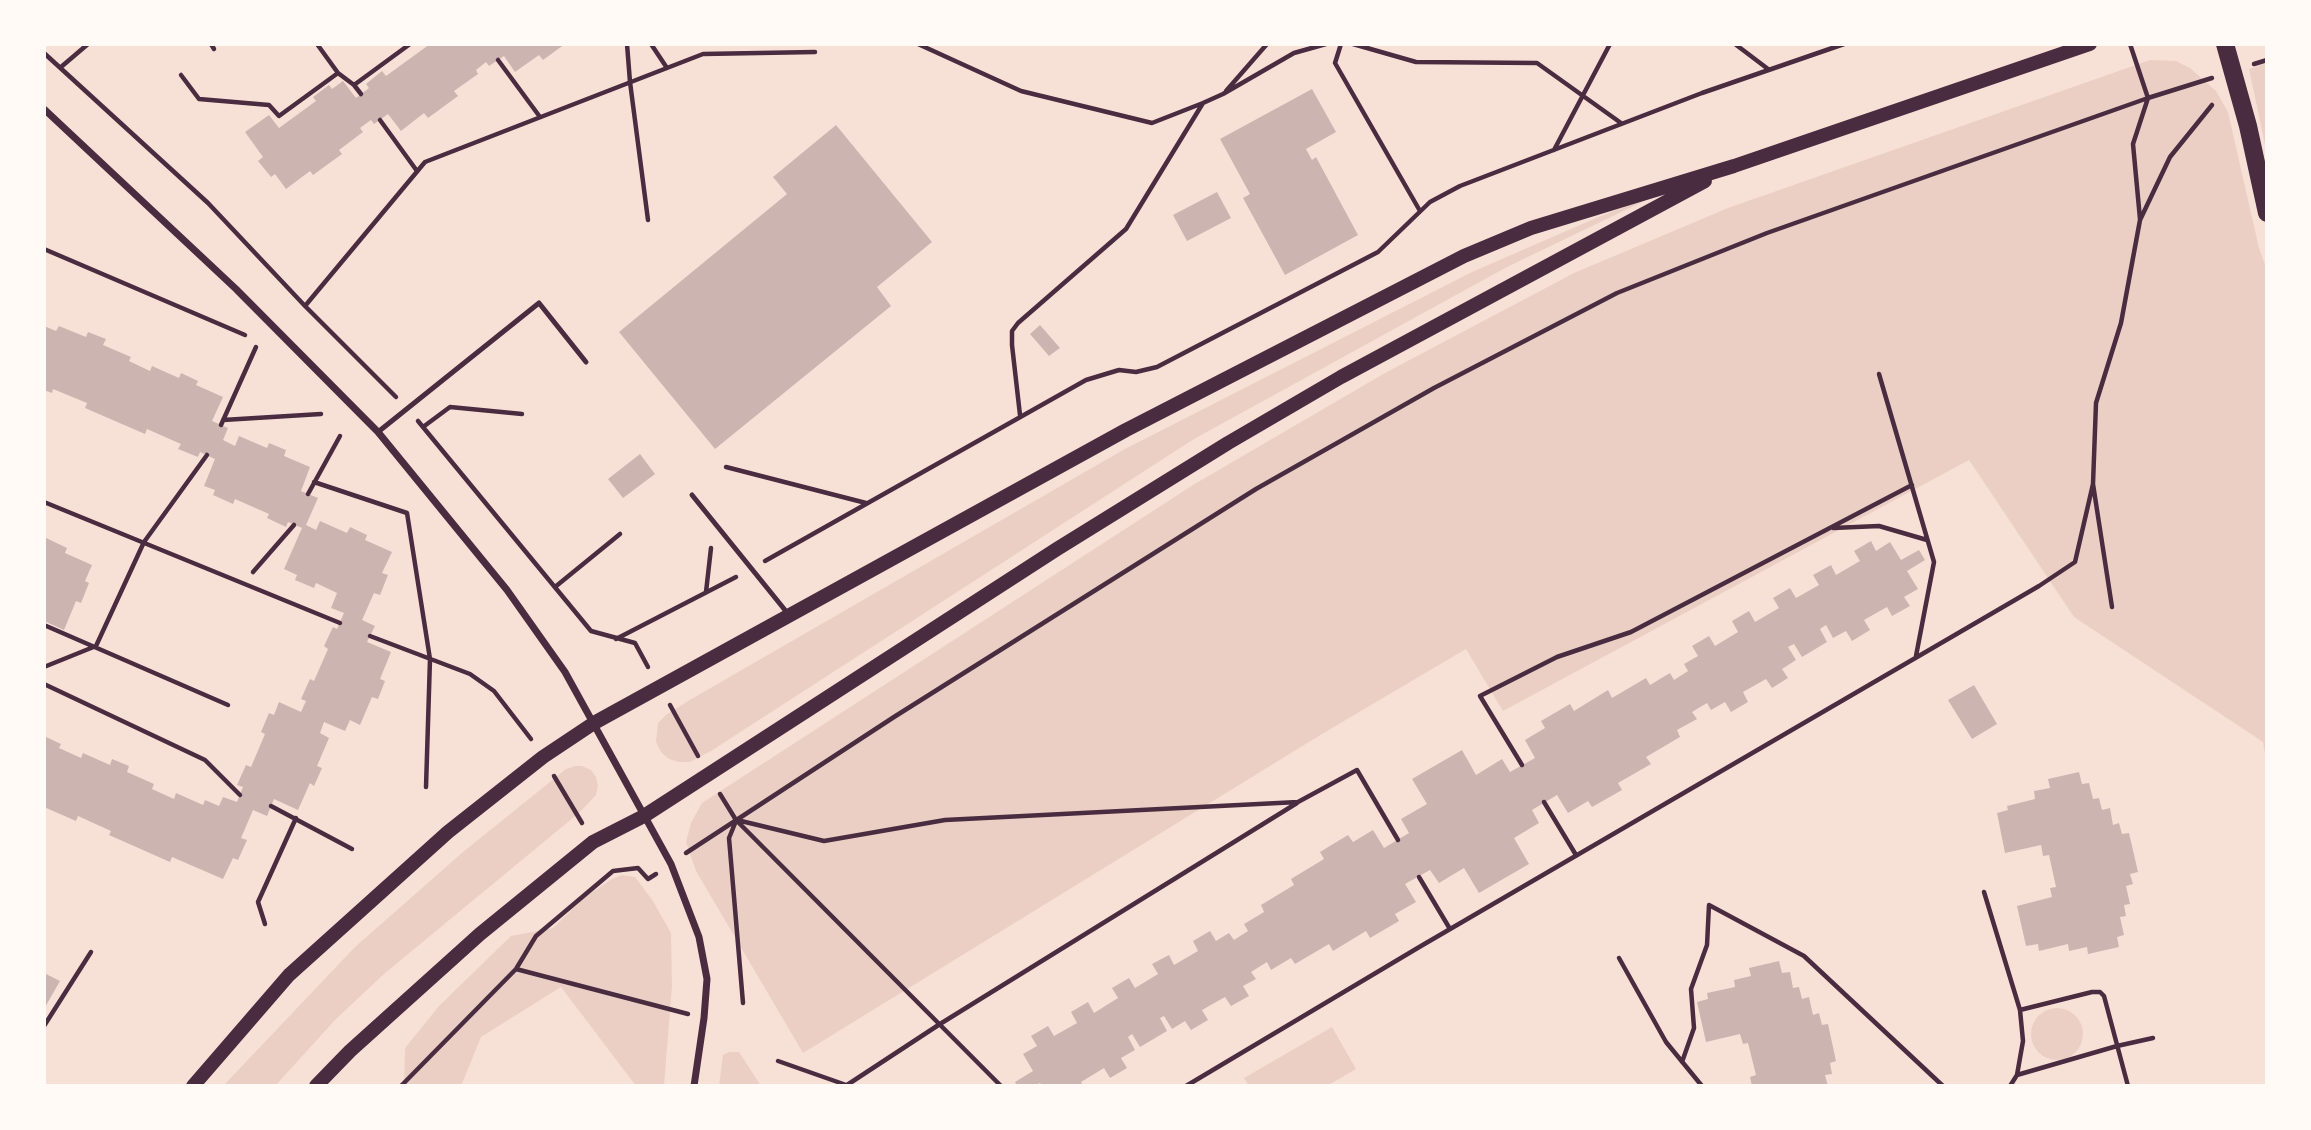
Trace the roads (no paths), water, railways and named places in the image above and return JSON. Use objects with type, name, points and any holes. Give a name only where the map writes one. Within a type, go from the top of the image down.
[{"type":"main road","points":[[193,1086],[289,975],[448,832],[543,757],[594,723],[789,615],[1126,430],[1464,256],[1531,228],[1734,166],[2091,44]]},
{"type":"main road","points":[[2225,44],[2248,126],[2267,213]]},
{"type":"main road","points":[[316,1086],[480,934],[593,842],[643,816],[1057,549],[1228,443],[1353,370],[1734,166]]},
{"type":"street","points":[[44,109],[236,289],[377,432],[507,590],[565,672],[671,864],[699,937],[707,979],[694,1086]]},
{"type":"lane","points":[[377,432],[539,303],[586,362]]},
{"type":"lane","points":[[692,495],[789,615]]}]
